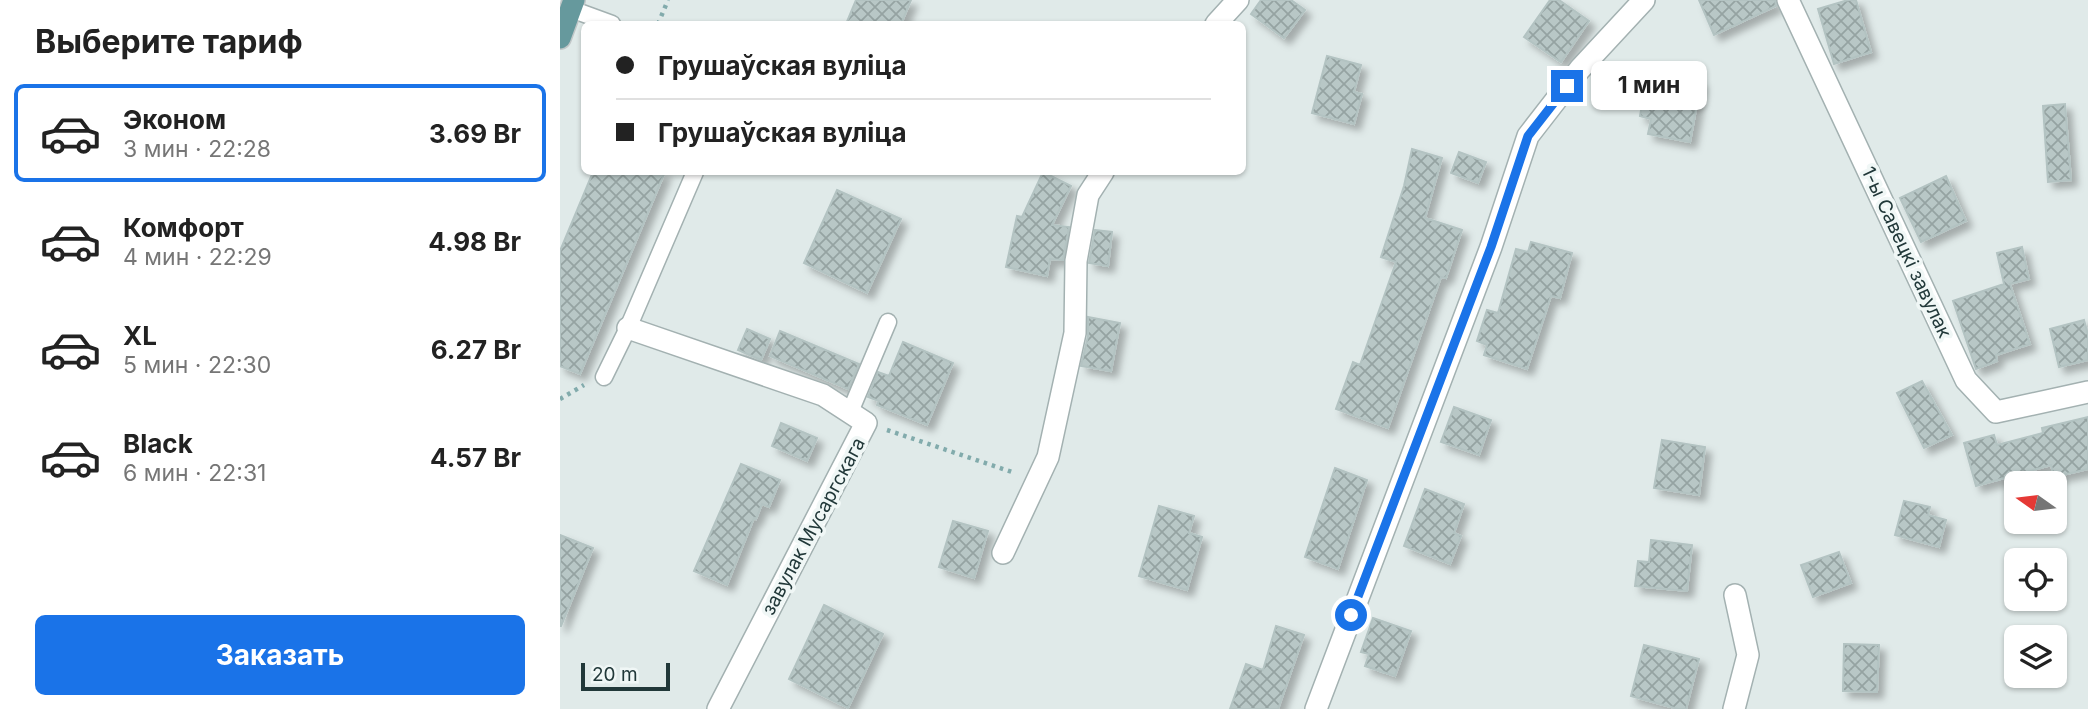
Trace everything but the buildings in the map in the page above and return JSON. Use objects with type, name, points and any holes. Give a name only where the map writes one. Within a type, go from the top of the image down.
[{"type":"main road","points":[[560,38],[573,4]]},
{"type":"street","points":[[1219,21],[1238,0]]},
{"type":"street","points":[[1316,709],[1491,247],[1528,136],[1580,69],[1644,0]]},
{"type":"street","name":"1-ы Савецкі завулак","points":[[1788,0],[1966,380],[1996,412],[2088,392]]},
{"type":"street","points":[[1003,553],[1048,457],[1076,332],[1076,261],[1088,195],[1101,175]]},
{"type":"street","name":"завулак Мусаргскага","points":[[628,328],[823,395],[858,417],[718,709]]},
{"type":"street","points":[[1734,709],[1748,655],[1735,595]]},
{"type":"lane","points":[[573,4],[606,21]]},
{"type":"lane","points":[[604,377],[694,175]]},
{"type":"lane","points":[[858,417],[888,322]]},
{"type":"path","points":[[659,21],[668,0]]},
{"type":"path","points":[[858,417],[1037,480]]},
{"type":"route","points":[[1351,615],[1491,247],[1528,136],[1567,86]]}]
